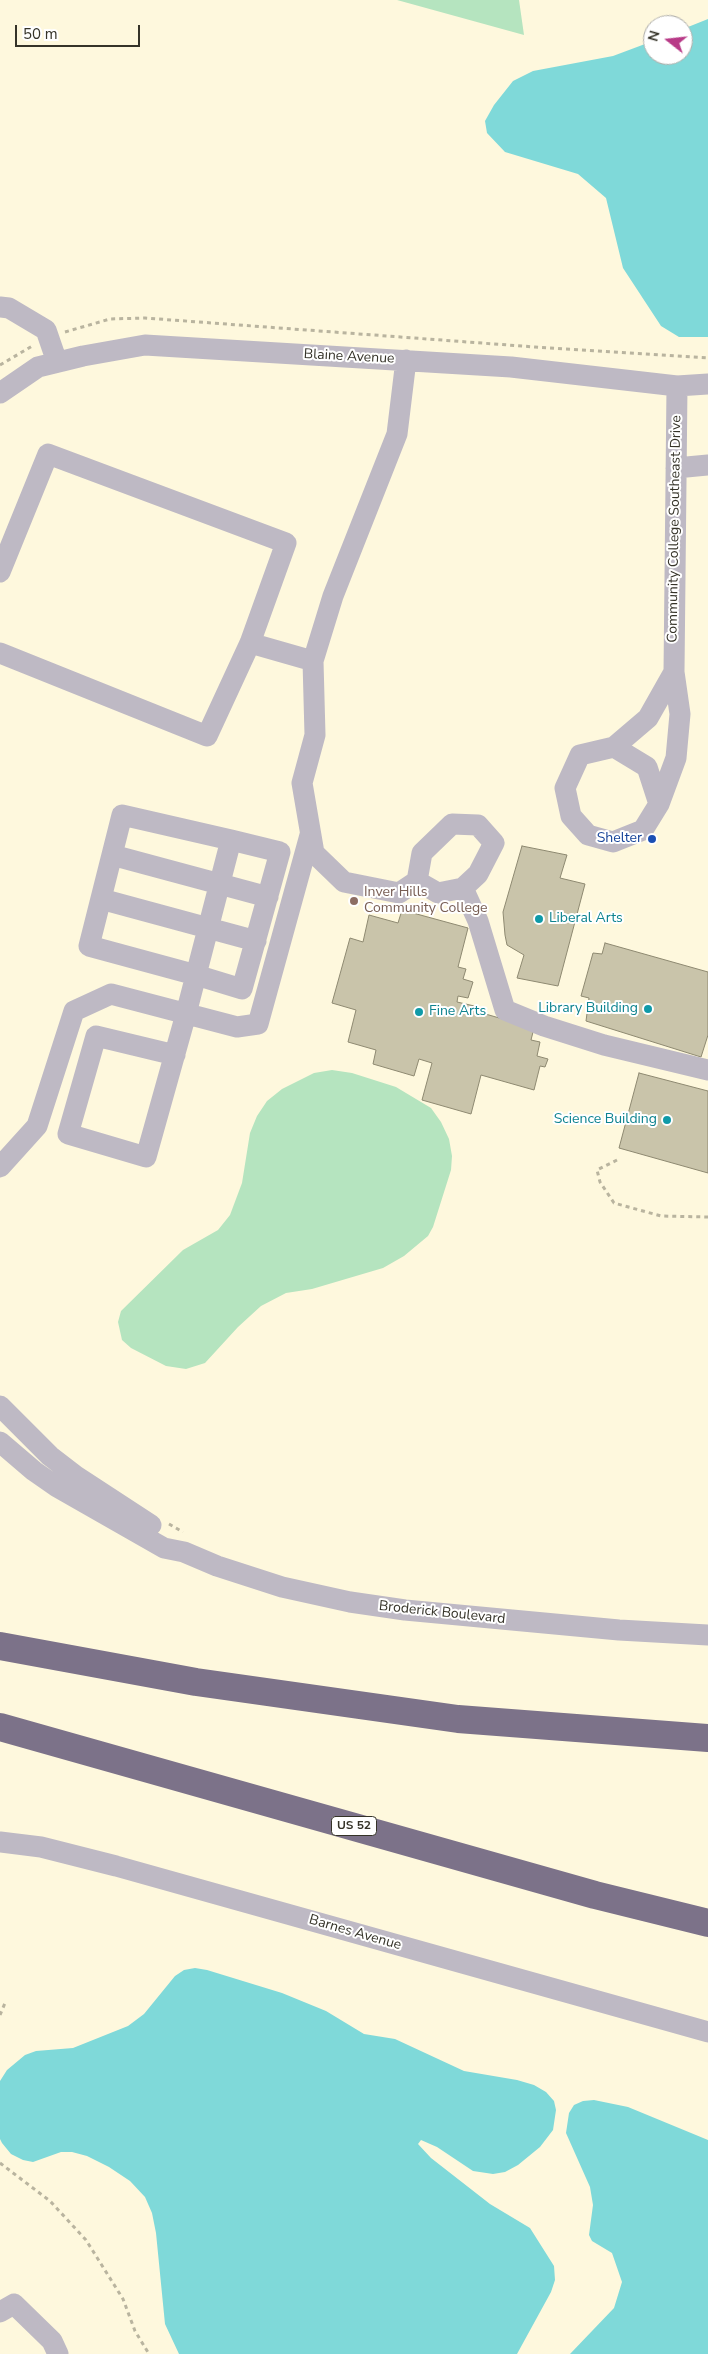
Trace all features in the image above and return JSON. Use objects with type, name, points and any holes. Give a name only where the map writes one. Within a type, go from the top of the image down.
[{"type":"highway","points":[[0,1646],[196,1682],[458,1719],[708,1738]]},
{"type":"highway","name":"US 52","points":[[0,1727],[586,1892],[708,1923]]},
{"type":"street","points":[[0,307],[9,308],[46,330],[57,362]]},
{"type":"street","name":"Blaine Avenue","points":[[0,393],[38,367],[145,345],[511,367],[677,386],[708,384]]},
{"type":"street","points":[[406,360],[397,434],[333,596],[313,661],[315,735],[302,783],[314,853],[344,882],[399,893],[417,881],[422,853],[452,824],[478,825],[494,843],[478,874],[464,888],[438,893],[417,881]]},
{"type":"street","name":"Community College Southeast Drive","points":[[674,672],[648,718],[614,747],[580,755],[565,788],[571,816],[588,835],[613,842],[643,830],[659,804],[676,758],[680,714],[674,672],[677,386]]},
{"type":"street","points":[[0,572],[48,454],[286,543],[250,643],[207,736],[0,653]]},
{"type":"street","points":[[676,468],[708,465]]},
{"type":"street","points":[[250,643],[313,661]]},
{"type":"street","points":[[614,747],[647,767],[659,804]]},
{"type":"street","points":[[122,815],[231,840],[280,852],[242,989],[89,946],[122,815]]},
{"type":"street","points":[[0,1167],[37,1126],[74,1011],[111,994],[237,1027],[258,1024],[310,832]]},
{"type":"street","points":[[174,1055],[96,1036],[68,1134],[146,1157],[186,1014],[231,840]]},
{"type":"street","points":[[112,855],[268,897]]},
{"type":"street","points":[[464,888],[478,921],[505,1010],[544,1026],[604,1045],[708,1070]]},
{"type":"street","points":[[101,899],[256,941]]},
{"type":"street","name":"Broderick Boulevard","points":[[0,1406],[50,1456],[125,1509],[175,1540],[186,1543],[238,1573],[282,1587],[358,1603],[405,1610],[532,1622],[708,1635]]},
{"type":"street","name":"Broderick Boulevard","points":[[0,1442],[34,1471],[57,1487],[164,1548],[186,1543]]},
{"type":"street","name":"Barnes Avenue","points":[[0,1842],[40,1847],[78,1856],[708,2032]]},
{"type":"street","points":[[0,2312],[14,2304],[52,2341],[58,2354]]},
{"type":"path","points":[[617,1160],[597,1170],[600,1182],[614,1203],[661,1216],[708,1217]]},
{"type":"path","points":[[162,1520],[186,1543]]},
{"type":"path","points":[[0,2015],[5,2002]]},
{"type":"path","points":[[0,2163],[50,2202],[86,2240],[124,2299],[135,2331],[149,2354]]},
{"type":"green space","points":[[397,0],[519,0],[524,35]]},
{"type":"green space","points":[[332,1070],[352,1073],[396,1087],[431,1108],[441,1122],[449,1139],[452,1156],[451,1170],[433,1227],[428,1236],[404,1256],[383,1268],[312,1289],[286,1293],[261,1306],[238,1327],[205,1363],[186,1369],[166,1366],[131,1348],[122,1340],[118,1322],[121,1311],[183,1250],[218,1230],[230,1215],[242,1183],[250,1133],[257,1116],[267,1101],[282,1089],[314,1073]]},
{"type":"water","points":[[708,19],[708,337],[679,337],[661,326],[623,268],[606,198],[578,174],[505,152],[487,133],[485,121],[494,105],[513,81],[533,71],[613,56],[643,45],[643,65],[693,65],[693,25]]},
{"type":"water","points":[[195,1968],[282,1993],[326,2011],[364,2034],[395,2039],[464,2071],[517,2080],[534,2085],[546,2092],[554,2101],[556,2110],[553,2130],[540,2147],[518,2165],[505,2172],[493,2174],[473,2171],[437,2147],[421,2140],[418,2144],[431,2158],[490,2204],[530,2228],[554,2266],[555,2280],[551,2292],[517,2354],[179,2354],[165,2324],[156,2233],[152,2213],[145,2197],[130,2181],[109,2167],[87,2156],[72,2152],[61,2152],[33,2162],[23,2160],[11,2154],[0,2139],[0,2081],[7,2070],[25,2055],[36,2051],[73,2048],[128,2026],[144,2014],[175,1976],[184,1970]]},
{"type":"water","points":[[594,2100],[628,2107],[708,2140],[708,2354],[570,2354],[614,2308],[622,2282],[612,2253],[592,2241],[589,2235],[593,2205],[590,2187],[566,2133],[569,2113],[574,2105],[583,2101]]},
{"type":"building","name":"Liberal Arts","points":[[522,846],[567,855],[560,878],[585,884],[558,986],[517,978],[524,955],[507,945],[503,912]]},
{"type":"building","name":"Fine Arts","points":[[402,910],[468,928],[458,967],[466,969],[463,979],[473,982],[468,998],[458,996],[457,1002],[483,1008],[482,1013],[534,1028],[531,1040],[540,1042],[537,1056],[548,1059],[545,1067],[540,1066],[534,1090],[481,1075],[471,1114],[422,1100],[432,1063],[419,1059],[414,1076],[373,1064],[376,1050],[348,1042],[356,1010],[332,1003],[350,938],[363,942],[369,915],[398,923]]},
{"type":"building","name":"Library Building","points":[[605,943],[708,972],[708,1035],[701,1057],[586,1021],[589,998],[581,996],[593,953],[602,954]]},
{"type":"building","name":"Science Building","points":[[639,1073],[708,1091],[708,1173],[619,1148]]},
{"type":"place","name":"Shelter","points":[[652,839]]},
{"type":"place","name":"Inver Hills Community College","points":[[354,901]]},
{"type":"place","name":"Liberal Arts","points":[[539,919]]},
{"type":"place","name":"Library Building","points":[[648,1009]]},
{"type":"place","name":"Fine Arts","points":[[419,1012]]},
{"type":"place","name":"Science Building","points":[[667,1120]]}]
